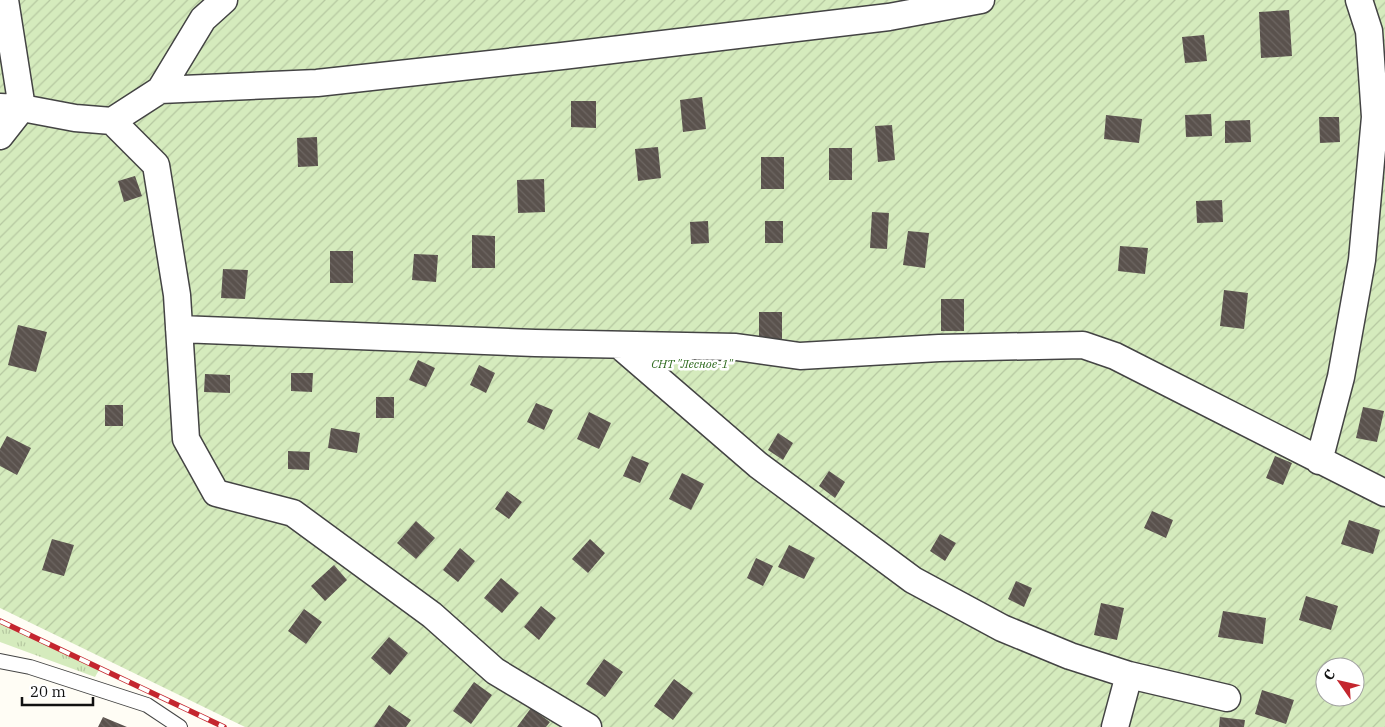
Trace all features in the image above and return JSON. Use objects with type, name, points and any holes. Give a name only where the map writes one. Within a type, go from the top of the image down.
[{"type":"street","points":[[0,136],[11,108],[4,0]]},
{"type":"street","points":[[11,108],[76,118],[112,121],[160,90],[203,19],[224,0]]},
{"type":"street","points":[[160,90],[317,83],[552,58],[889,18],[981,0]]},
{"type":"street","points":[[1319,461],[1341,377],[1362,260],[1375,117],[1369,31],[1359,0]]},
{"type":"street","points":[[112,121],[156,165],[177,295],[186,439],[216,492],[293,513],[432,614],[495,671],[588,727]]},
{"type":"street","points":[[180,329],[535,343],[736,347],[800,356],[939,348],[1083,345],[1115,356],[1236,416],[1385,494]]},
{"type":"street","points":[[619,345],[758,465],[914,580],[1002,628],[1070,656],[1129,675],[1227,698]]},
{"type":"street","points":[[1114,727],[1129,675]]},
{"type":"lane","points":[[0,661],[30,667],[147,705],[180,727]]},
{"type":"green space","name":"СНТ \"Лесное-1\"","points":[[0,0],[1385,0],[1385,727],[245,727],[0,608]]},
{"type":"green space","points":[[0,621],[99,670],[95,677],[0,642]]},
{"type":"building","points":[[1289,10],[1292,56],[1261,58],[1259,12]]},
{"type":"building","points":[[1204,35],[1207,61],[1185,63],[1182,37]]},
{"type":"building","points":[[702,97],[706,129],[683,132],[680,100]]},
{"type":"building","points":[[571,101],[596,101],[596,128],[571,127]]},
{"type":"building","points":[[1211,114],[1212,136],[1186,137],[1185,115]]},
{"type":"building","points":[[1106,115],[1142,119],[1139,143],[1104,139]]},
{"type":"building","points":[[1319,117],[1339,117],[1340,142],[1320,143]]},
{"type":"building","points":[[1250,120],[1251,142],[1225,143],[1225,121]]},
{"type":"building","points":[[892,125],[895,160],[878,162],[875,126]]},
{"type":"building","points":[[317,137],[318,166],[298,167],[297,138]]},
{"type":"building","points":[[658,147],[661,178],[638,181],[635,149]]},
{"type":"building","points":[[829,148],[852,148],[852,180],[829,180]]},
{"type":"building","points":[[761,157],[784,157],[784,189],[761,189]]},
{"type":"building","points":[[135,176],[142,196],[124,202],[118,181]]},
{"type":"building","points":[[544,179],[545,212],[518,213],[517,180]]},
{"type":"building","points":[[1222,200],[1223,222],[1197,223],[1196,201]]},
{"type":"building","points":[[872,212],[889,213],[887,249],[870,248]]},
{"type":"building","points":[[708,221],[709,243],[691,244],[690,222]]},
{"type":"building","points":[[765,221],[783,221],[783,243],[765,243]]},
{"type":"building","points":[[908,231],[929,233],[925,268],[903,265]]},
{"type":"building","points":[[472,235],[495,236],[495,268],[472,268]]},
{"type":"building","points":[[1120,246],[1148,248],[1145,274],[1118,271]]},
{"type":"building","points":[[330,251],[353,251],[353,283],[330,283]]},
{"type":"building","points":[[414,254],[438,255],[436,282],[412,280]]},
{"type":"building","points":[[223,269],[248,270],[245,299],[221,298]]},
{"type":"building","points":[[1224,290],[1248,293],[1244,329],[1220,326]]},
{"type":"building","points":[[941,299],[964,299],[964,331],[941,331]]},
{"type":"building","points":[[759,312],[782,312],[782,343],[759,344]]},
{"type":"building","points":[[18,325],[47,332],[36,372],[8,365]]},
{"type":"building","points":[[418,360],[435,368],[426,387],[409,380]]},
{"type":"building","points":[[479,365],[495,373],[486,393],[470,385]]},
{"type":"building","points":[[291,373],[313,373],[312,392],[291,391]]},
{"type":"building","points":[[205,374],[230,375],[230,393],[204,392]]},
{"type":"building","points":[[376,397],[394,397],[394,418],[376,418]]},
{"type":"building","points":[[536,403],[553,410],[544,430],[527,422]]},
{"type":"building","points":[[105,405],[123,405],[123,426],[105,426]]},
{"type":"building","points":[[1363,407],[1384,411],[1377,442],[1356,438]]},
{"type":"building","points":[[589,412],[611,423],[599,449],[577,439]]},
{"type":"building","points":[[331,428],[360,433],[357,453],[328,448]]},
{"type":"building","points":[[778,433],[793,443],[783,460],[768,450]]},
{"type":"building","points":[[7,436],[31,448],[17,475],[0,466],[0,449]]},
{"type":"building","points":[[288,451],[310,452],[309,470],[288,469]]},
{"type":"building","points":[[632,456],[649,463],[640,483],[623,476]]},
{"type":"building","points":[[1275,456],[1292,463],[1283,485],[1266,478]]},
{"type":"building","points":[[829,471],[845,482],[835,498],[819,486]]},
{"type":"building","points":[[682,473],[704,484],[691,510],[669,499]]},
{"type":"building","points":[[507,491],[522,502],[509,519],[495,509]]},
{"type":"building","points":[[1152,511],[1173,520],[1166,538],[1144,528]]},
{"type":"building","points":[[1349,520],[1380,530],[1373,554],[1341,544]]},
{"type":"building","points":[[416,521],[435,538],[416,559],[397,543]]},
{"type":"building","points":[[940,534],[956,543],[945,561],[930,551]]},
{"type":"building","points":[[52,539],[74,545],[64,576],[42,570]]},
{"type":"building","points":[[590,539],[605,553],[588,573],[572,559]]},
{"type":"building","points":[[789,545],[815,558],[804,579],[778,567]]},
{"type":"building","points":[[460,548],[475,561],[458,582],[443,570]]},
{"type":"building","points":[[756,558],[773,566],[763,586],[747,578]]},
{"type":"building","points":[[334,565],[347,580],[325,601],[311,586]]},
{"type":"building","points":[[501,578],[519,593],[502,613],[484,598]]},
{"type":"building","points":[[1016,581],[1032,588],[1024,607],[1008,599]]},
{"type":"building","points":[[1306,596],[1338,606],[1331,630],[1299,620]]},
{"type":"building","points":[[1101,603],[1124,608],[1117,640],[1094,635]]},
{"type":"building","points":[[541,606],[556,618],[539,640],[524,627]]},
{"type":"building","points":[[304,609],[322,622],[306,644],[288,631]]},
{"type":"building","points":[[1223,611],[1266,618],[1263,644],[1218,637]]},
{"type":"building","points":[[389,637],[408,653],[390,675],[371,658]]},
{"type":"building","points":[[604,659],[623,672],[605,697],[586,684]]},
{"type":"building","points":[[674,679],[693,693],[673,720],[654,706]]},
{"type":"building","points":[[474,682],[492,695],[471,724],[453,711]]},
{"type":"building","points":[[1262,690],[1294,700],[1286,724],[1255,714]]},
{"type":"building","points":[[389,705],[411,720],[406,727],[374,727]]},
{"type":"building","points":[[531,708],[550,722],[546,727],[517,727]]},
{"type":"building","points":[[103,717],[127,727],[98,727]]},
{"type":"building","points":[[1220,717],[1245,720],[1244,727],[1219,727]]},
{"type":"railway","points":[[0,621],[224,727]]}]
